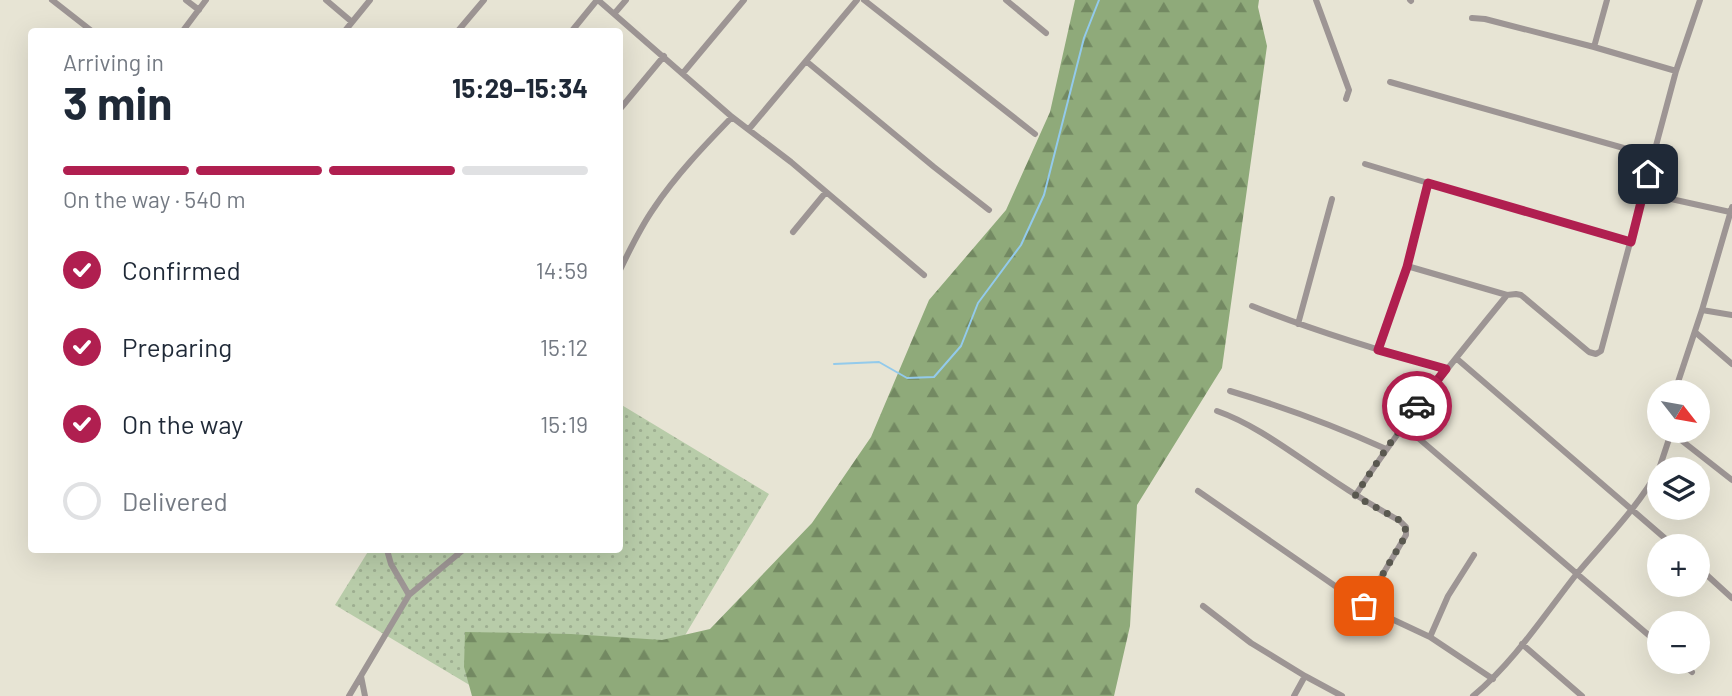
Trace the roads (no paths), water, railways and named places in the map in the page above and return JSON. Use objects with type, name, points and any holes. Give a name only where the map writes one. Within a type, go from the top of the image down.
[{"type":"street","points":[[52,0],[88,28]]},
{"type":"street","points":[[186,0],[199,10]]},
{"type":"street","points":[[185,28],[206,0]]},
{"type":"street","points":[[326,0],[352,22]]},
{"type":"street","points":[[347,28],[370,0]]},
{"type":"street","points":[[460,28],[484,0]]},
{"type":"street","points":[[574,28],[597,0],[732,117],[791,162],[924,275]]},
{"type":"street","points":[[614,14],[626,0]]},
{"type":"street","points":[[683,73],[744,0]]},
{"type":"street","points":[[749,129],[857,0]]},
{"type":"street","points":[[863,0],[1035,134]]},
{"type":"street","points":[[1006,0],[1046,33]]},
{"type":"street","points":[[1316,0],[1349,90],[1346,99]]},
{"type":"street","points":[[1594,47],[1607,0]]},
{"type":"street","points":[[1407,267],[1507,295],[1521,295],[1589,352],[1596,354],[1601,351],[1676,71],[1700,0]]},
{"type":"street","points":[[1472,18],[1594,47],[1676,71]]},
{"type":"street","points":[[623,105],[664,56]]},
{"type":"street","points":[[806,61],[989,209]]},
{"type":"street","points":[[1390,82],[1653,156]]},
{"type":"street","points":[[623,263],[634,239],[654,207],[732,117]]},
{"type":"street","points":[[1365,164],[1631,242]]},
{"type":"street","points":[[1378,350],[1407,267],[1428,183]]},
{"type":"street","points":[[793,232],[826,192]]},
{"type":"street","points":[[1644,193],[1731,209],[1730,223],[1679,380]]},
{"type":"street","points":[[1298,324],[1332,199]]},
{"type":"street","points":[[1355,496],[1403,425],[1507,295]]},
{"type":"street","points":[[1252,306],[1378,350],[1446,369]]},
{"type":"street","points":[[1702,310],[1732,315]]},
{"type":"street","points":[[1695,332],[1732,364]]},
{"type":"street","points":[[1456,358],[1660,534]]},
{"type":"street","points":[[1230,391],[1342,429],[1386,449]]},
{"type":"street","points":[[1217,411],[1246,424],[1355,496],[1401,521],[1406,535],[1364,606]]},
{"type":"street","points":[[1403,425],[1647,634]]},
{"type":"street","points":[[1685,443],[1732,481]]},
{"type":"street","points":[[1473,696],[1493,680],[1577,573],[1632,509],[1647,487]]},
{"type":"street","points":[[1198,491],[1364,606],[1430,637],[1493,680]]},
{"type":"street","points":[[388,553],[391,564],[409,595]]},
{"type":"street","points":[[349,696],[409,595],[459,553]]},
{"type":"street","points":[[1430,637],[1448,596],[1474,555]]},
{"type":"street","points":[[1710,578],[1732,598]]},
{"type":"street","points":[[1203,606],[1251,643],[1342,696]]},
{"type":"street","points":[[1522,644],[1582,696]]},
{"type":"street","points":[[361,676],[365,696]]},
{"type":"street","points":[[1294,696],[1305,676]]},
{"type":"waterway","points":[[834,364],[879,362],[907,378],[934,377],[961,346],[978,303],[1021,245],[1044,195],[1084,38],[1099,0]]}]
